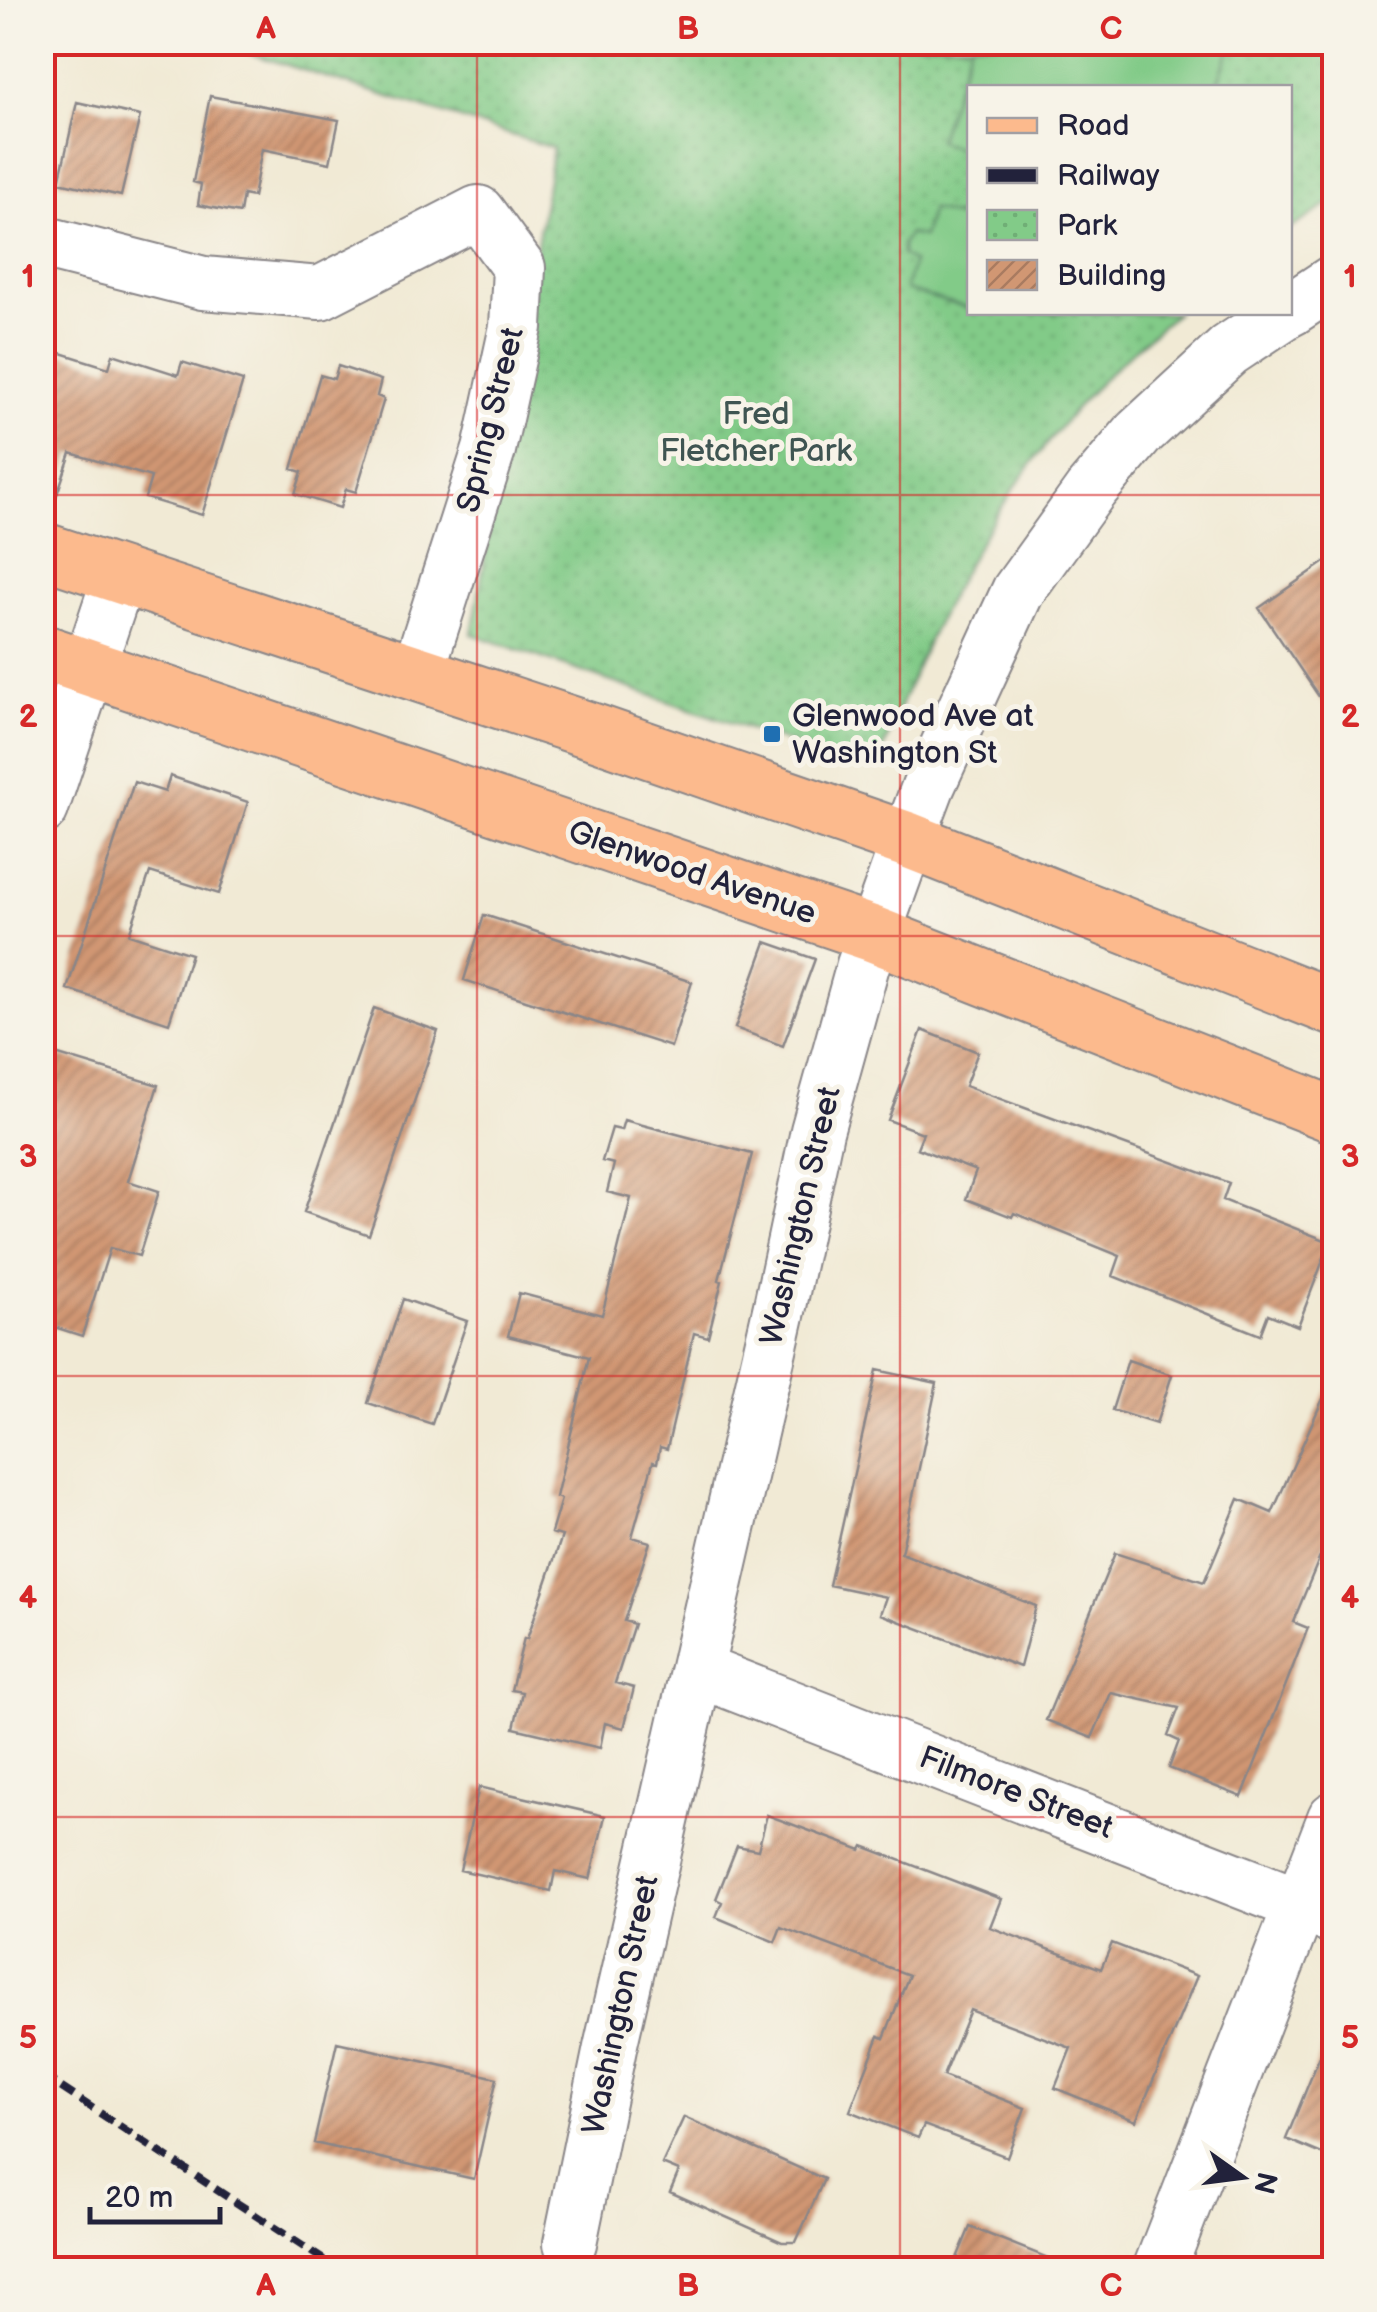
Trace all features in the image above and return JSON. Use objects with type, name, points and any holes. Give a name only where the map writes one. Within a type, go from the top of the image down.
[{"type":"main road","points":[[42,550],[908,840],[1334,1008]]},
{"type":"main road","name":"Glenwood Avenue","points":[[66,660],[873,934],[1334,1115]]},
{"type":"street","name":"Spring Street","points":[[42,242],[203,283],[320,293],[478,212],[518,268],[516,327],[489,450],[417,674]]},
{"type":"street","name":"Washington Street","points":[[1292,308],[1334,281]]},
{"type":"street","name":"Washington Street","points":[[570,2244],[610,2048],[817,1131],[873,934],[945,751],[1018,592],[1090,491],[1138,433],[1229,350],[1282,315]]},
{"type":"street","points":[[42,808],[66,660],[119,577]]},
{"type":"street","name":"Filmore Street","points":[[697,1670],[1318,1912]]},
{"type":"street","points":[[1159,2270],[1318,1912],[1334,1818]]},
{"type":"green space","points":[[971,42],[1232,43],[1217,85],[967,85],[967,151],[938,141]]},
{"type":"green space","name":"Fred Fletcher Park","points":[[216,43],[1334,43],[1334,201],[1292,228],[1292,85],[967,85],[967,315],[1174,315],[1088,395],[1012,491],[938,620],[878,763],[857,766],[472,634],[553,148]]},
{"type":"green space","points":[[931,209],[967,219],[967,307],[905,290],[913,262],[902,255],[902,244],[909,234],[923,237]]},
{"type":"building","points":[[210,96],[339,120],[330,163],[262,149],[253,197],[243,195],[240,213],[198,205],[201,184],[193,182]]},
{"type":"building","points":[[77,102],[140,116],[121,196],[59,182]]},
{"type":"building","points":[[42,347],[109,368],[113,354],[178,375],[182,362],[243,381],[202,515],[145,498],[151,477],[71,453],[49,518],[42,517]]},
{"type":"building","points":[[338,366],[381,380],[377,396],[384,399],[356,492],[346,489],[340,508],[295,494],[302,472],[292,469],[320,375],[334,379]]},
{"type":"building","points":[[1334,556],[1334,719],[1259,608]]},
{"type":"building","points":[[170,776],[248,802],[219,894],[150,872],[129,934],[191,954],[169,1023],[67,989],[134,782],[165,792]]},
{"type":"building","points":[[484,915],[692,982],[671,1047],[464,980]]},
{"type":"building","points":[[766,942],[815,959],[783,1046],[735,1028]]},
{"type":"building","points":[[374,1008],[438,1031],[369,1235],[304,1212]]},
{"type":"building","points":[[922,1030],[978,1052],[965,1086],[1229,1183],[1223,1200],[1330,1242],[1298,1326],[1268,1314],[1260,1335],[1113,1276],[1120,1256],[1014,1213],[1012,1217],[966,1199],[976,1171],[917,1148],[923,1133],[888,1120]]},
{"type":"building","points":[[42,1050],[158,1085],[128,1181],[159,1191],[139,1256],[110,1248],[82,1336],[42,1323]]},
{"type":"building","points":[[624,1120],[752,1154],[708,1337],[694,1333],[667,1449],[660,1447],[657,1463],[653,1462],[632,1537],[650,1542],[624,1621],[634,1624],[615,1683],[634,1688],[624,1728],[605,1723],[600,1748],[514,1728],[522,1692],[511,1690],[524,1638],[527,1639],[562,1536],[551,1533],[561,1499],[556,1497],[589,1357],[508,1336],[519,1293],[602,1315],[631,1198],[607,1192],[614,1164],[602,1161],[612,1128],[621,1130]]},
{"type":"building","points":[[403,1299],[467,1321],[432,1424],[368,1403]]},
{"type":"building","points":[[1128,1360],[1172,1375],[1156,1424],[1112,1410]]},
{"type":"building","points":[[877,1370],[937,1383],[901,1553],[1036,1606],[1020,1667],[880,1614],[886,1597],[829,1585]]},
{"type":"building","points":[[1334,1374],[1334,1523],[1293,1622],[1308,1628],[1242,1797],[1169,1768],[1179,1741],[1168,1736],[1179,1708],[1111,1693],[1092,1738],[1046,1720],[1115,1553],[1204,1582],[1239,1499],[1272,1513]]},
{"type":"building","points":[[479,1787],[605,1816],[590,1879],[555,1871],[551,1891],[460,1870]]},
{"type":"building","points":[[767,1815],[861,1850],[863,1846],[1001,1899],[990,1927],[1101,1969],[1112,1943],[1197,1976],[1136,2121],[1055,2088],[1071,2048],[970,2010],[943,2076],[1025,2108],[1007,2157],[924,2125],[918,2138],[850,2111],[879,2036],[884,2038],[909,1975],[781,1927],[775,1942],[716,1917],[722,1902],[716,1899],[737,1846],[758,1850]]},
{"type":"building","points":[[1334,2024],[1334,2159],[1286,2139]]},
{"type":"building","points":[[337,2042],[497,2078],[474,2179],[314,2143]]},
{"type":"building","points":[[684,2117],[824,2179],[796,2242],[782,2242],[670,2192],[679,2171],[662,2164]]},
{"type":"building","points":[[970,2227],[1071,2267],[1071,2270],[952,2270]]},
{"type":"railway","points":[[42,2075],[339,2270]]},
{"type":"place","name":"Glenwood Ave at Washington St","points":[[772,734]]}]
